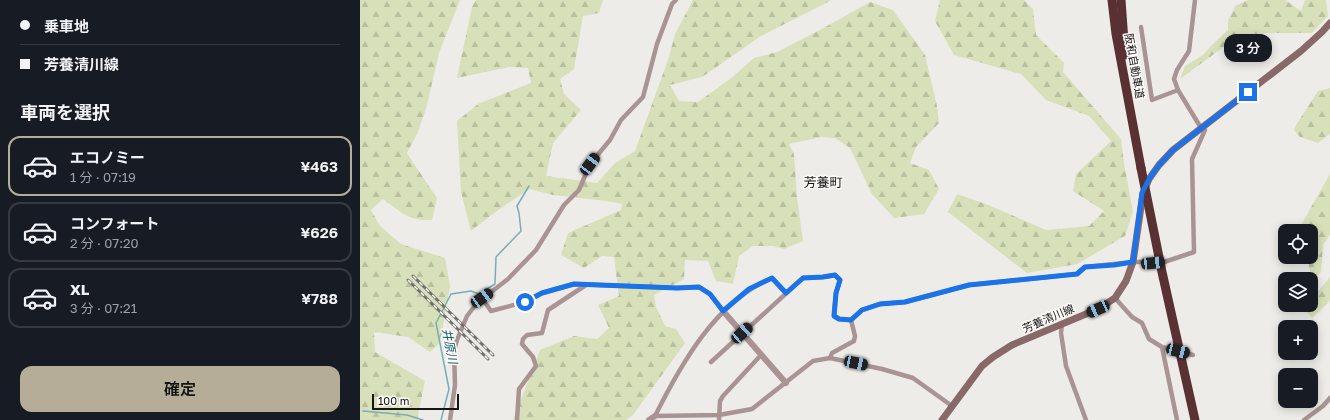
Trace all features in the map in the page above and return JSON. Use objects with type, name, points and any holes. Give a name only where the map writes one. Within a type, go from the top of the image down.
[{"type":"highway","name":"阪和自動車道","points":[[1112,0],[1120,58],[1136,136]]},
{"type":"highway","name":"阪和自動車道","points":[[1121,0],[1126,63],[1141,168],[1162,272],[1195,420]]},
{"type":"main road","name":"芳養清川線","points":[[942,420],[982,366],[993,357],[1012,345],[1098,309],[1115,298],[1126,281],[1133,262],[1142,193],[1149,179],[1159,165],[1173,150],[1301,51],[1330,23]]},
{"type":"street","points":[[450,420],[455,385],[454,351],[467,316],[476,303],[508,279],[536,250],[564,205],[579,190],[590,164],[610,140],[621,120],[643,97],[657,44],[672,4],[676,0]]},
{"type":"street","points":[[711,362],[803,278],[835,275],[840,280],[836,293],[834,316],[839,319],[851,320],[862,310],[880,304],[905,302],[969,285],[1077,274],[1085,267],[1133,262],[1164,262],[1194,252],[1192,159],[1205,130],[1201,128],[1178,90],[1174,78],[1177,70],[1189,51],[1195,0]]},
{"type":"street","points":[[1141,28],[1152,100],[1178,90]]},
{"type":"street","points":[[649,420],[655,416],[667,392],[698,342],[723,311],[749,289],[772,278],[786,293]]},
{"type":"street","points":[[482,298],[491,311],[525,302],[542,293],[574,284],[677,288],[699,287],[710,294],[786,383]]},
{"type":"street","points":[[517,420],[519,389],[536,366],[533,357],[522,344],[522,339],[527,335],[542,333],[548,310],[586,285]]},
{"type":"street","points":[[1115,298],[1132,318],[1142,323],[1149,339],[1162,347],[1193,355]]},
{"type":"street","points":[[830,358],[832,353],[854,341],[855,336],[851,320]]},
{"type":"street","points":[[1062,324],[1061,334],[1066,366],[1086,420]]},
{"type":"street","points":[[1162,347],[1177,420]]},
{"type":"street","points":[[719,418],[720,401],[723,396],[761,355]]},
{"type":"street","points":[[655,416],[719,418],[752,409],[813,361],[830,358],[882,369],[913,378],[952,406]]},
{"type":"street","points":[[1304,420],[1323,406],[1330,398]]},
{"type":"green space","points":[[360,0],[460,0],[439,53],[426,109],[417,134],[407,153],[437,198],[432,220],[417,219],[405,215],[383,199],[371,210],[380,226],[401,244],[445,258],[450,286],[440,343],[430,352],[408,337],[374,332],[375,352],[425,381],[417,420],[360,420]]},
{"type":"green space","points":[[476,0],[603,0],[599,13],[583,16],[574,69],[560,79],[564,94],[581,110],[553,143],[546,176],[597,183],[615,163],[635,151],[669,57],[675,34],[693,0],[832,0],[761,36],[702,77],[670,85],[679,101],[698,102],[730,79],[754,58],[777,52],[870,2],[893,10],[925,55],[937,106],[939,123],[916,147],[910,163],[929,170],[939,189],[924,214],[894,218],[872,194],[850,148],[835,138],[822,137],[789,144],[794,154],[797,197],[803,241],[784,249],[773,246],[753,246],[739,256],[733,284],[716,281],[708,261],[685,260],[684,279],[654,295],[656,307],[665,326],[676,329],[685,343],[633,415],[626,420],[513,420],[540,350],[574,336],[597,339],[609,328],[598,305],[619,296],[614,257],[602,256],[584,268],[561,255],[568,233],[621,210],[622,204],[553,195],[529,189],[471,231],[461,192],[457,121],[478,104],[531,83],[528,68],[509,67],[457,78],[472,7]]},
{"type":"green space","points":[[940,0],[1024,0],[1033,9],[1036,35],[1064,63],[1063,72],[1121,139],[1133,212],[1125,236],[1077,264],[1027,273],[948,212],[957,194],[986,204],[1046,230],[1089,226],[1104,211],[1073,191],[1076,174],[1111,141],[1089,116],[1046,100],[1021,74],[954,55],[935,21]]},
{"type":"green space","points":[[1248,0],[1285,0],[1301,11],[1305,0],[1326,0],[1328,16],[1312,33],[1267,33],[1236,38],[1180,79],[1185,66],[1203,55],[1228,30],[1228,21],[1235,6]]},
{"type":"green space","points":[[1330,88],[1330,134],[1318,143],[1300,137],[1294,130],[1296,125],[1318,91]]},
{"type":"green space","points":[[1330,174],[1330,235],[1323,245],[1321,272],[1318,275],[1318,272],[1310,272],[1308,264],[1318,264],[1318,224],[1302,223]]},
{"type":"green space","points":[[1330,277],[1330,300],[1327,304],[1312,318],[1307,312],[1318,312],[1318,292]]},
{"type":"waterway","name":"井原川","points":[[441,420],[449,389],[436,323],[451,294],[471,291],[479,294],[495,284],[496,257],[521,231],[517,206],[529,186]]},
{"type":"waterway","name":"井原川","points":[[363,411],[407,415],[423,420]]},
{"type":"railway","points":[[413,276],[493,355]]},
{"type":"railway","points":[[408,280],[488,359]]},
{"type":"district","name":"芳養町","points":[[823,182]]},
{"type":"route","points":[[525,302],[542,293],[574,284],[677,288],[699,287],[710,294],[723,311],[749,289],[772,278],[786,293],[803,278],[835,275],[840,280],[836,293],[834,316],[839,319],[851,320],[862,310],[880,304],[905,302],[969,285],[1077,274],[1085,267],[1133,262],[1142,193],[1149,179],[1159,165],[1173,150],[1248,92]]}]
